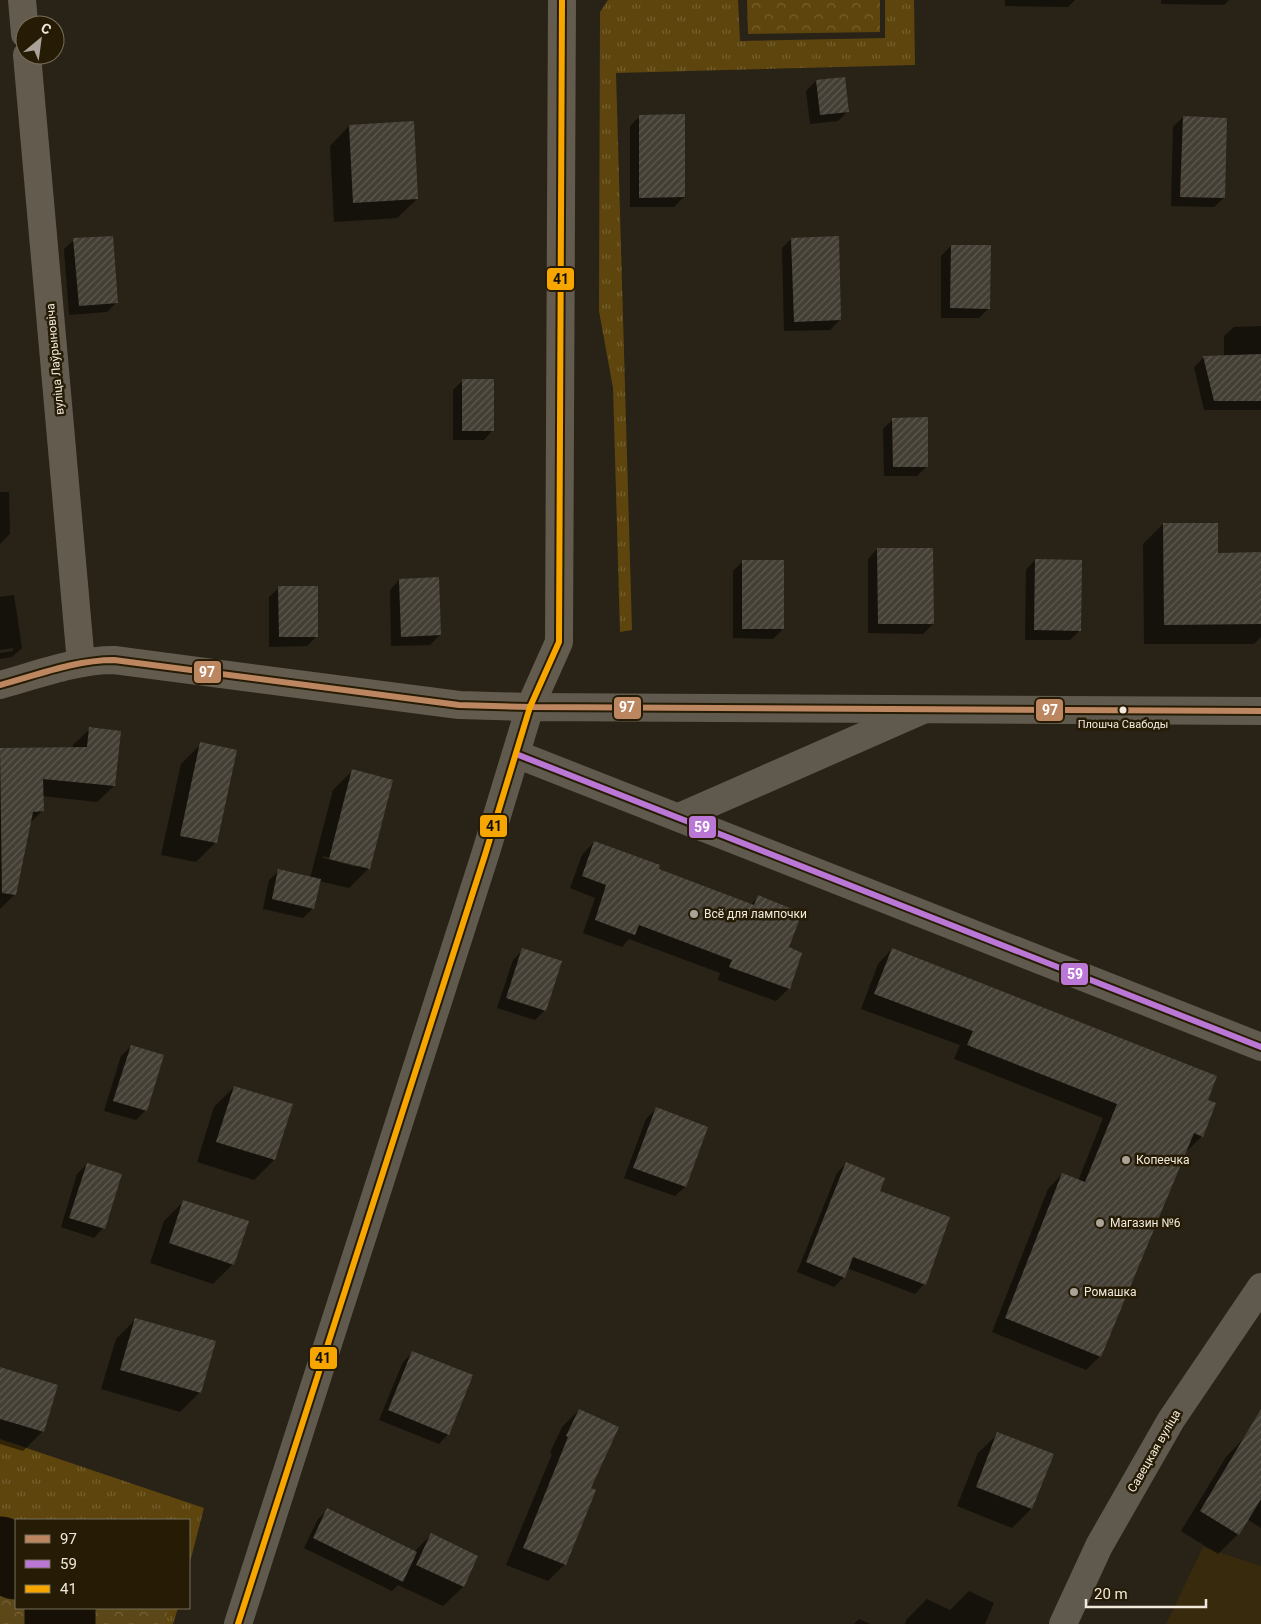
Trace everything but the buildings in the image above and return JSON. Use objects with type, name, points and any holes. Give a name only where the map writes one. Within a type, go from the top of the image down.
[{"type":"main road","points":[[22,0],[23,15]]},
{"type":"main road","points":[[0,685],[81,663],[97,660],[114,660],[459,705],[530,707],[559,642],[562,0]]},
{"type":"main road","name":"вуліца Лаўрыновіча","points":[[28,65],[81,663]]},
{"type":"street","points":[[238,1624],[482,864],[530,707],[1261,711]]},
{"type":"street","points":[[679,817],[923,710]]},
{"type":"street","points":[[516,754],[1261,1047]]},
{"type":"street","name":"Савецкая вуліца","points":[[1063,1624],[1099,1546],[1171,1420],[1261,1287]]},
{"type":"shaded area","points":[[1203,1547],[1261,1566],[1261,1624],[1166,1624]]},
{"type":"green space","points":[[608,0],[738,0],[740,41],[885,38],[885,0],[914,0],[915,65],[616,73],[632,630],[620,632],[613,388],[599,311],[600,12]]},
{"type":"green space","points":[[747,0],[880,0],[880,32],[748,34]]},
{"type":"green space","points":[[0,1439],[204,1508],[190,1562],[190,1519],[15,1519],[15,1609],[178,1609],[173,1624],[0,1624]]},
{"type":"green space","points":[[15,1545],[15,1609],[168,1609],[165,1624],[0,1624],[0,1563]]},
{"type":"waterway","points":[[0,1552],[15,1563]]},
{"type":"waterway","points":[[60,1609],[60,1624]]},
{"type":"transit line","name":"41","points":[[238,1624],[485,855],[530,707],[559,642],[562,0]]},
{"type":"transit line","name":"97","points":[[0,685],[71,665],[114,660],[459,705],[1261,711]]},
{"type":"transit line","name":"59","points":[[516,754],[1261,1047]]},
{"type":"place","name":"Плошча Свабоды","points":[[1123,710]]},
{"type":"place","name":"Всё для лампочки","points":[[694,914]]},
{"type":"place","name":"Копеечка","points":[[1126,1160]]},
{"type":"place","name":"Магазин №6","points":[[1100,1223]]},
{"type":"place","name":"Ромашка","points":[[1074,1292]]}]
